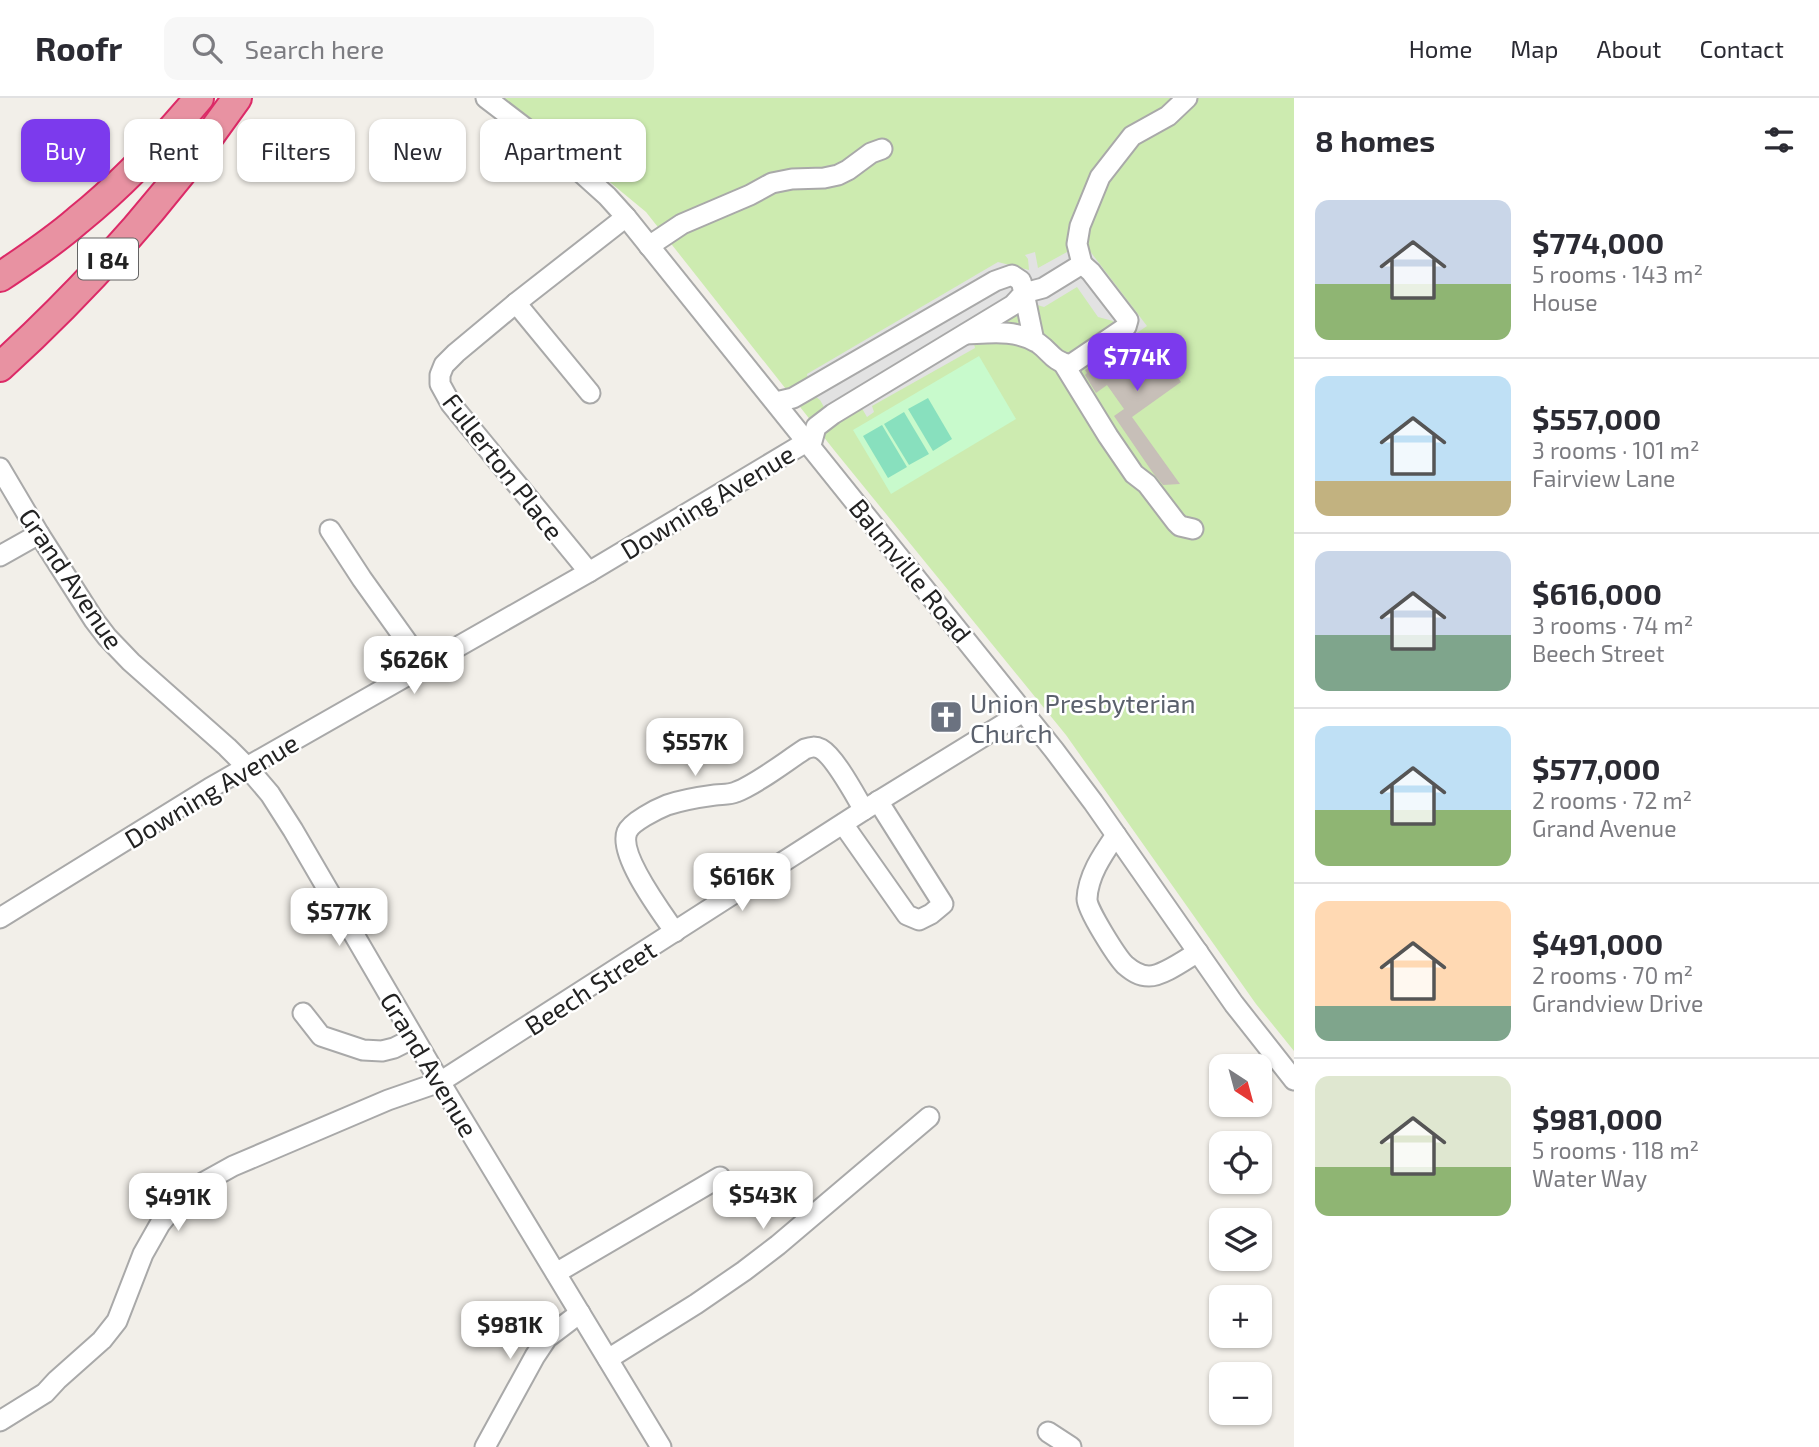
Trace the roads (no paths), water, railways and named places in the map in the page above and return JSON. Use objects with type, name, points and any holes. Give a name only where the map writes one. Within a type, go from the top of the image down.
[{"type":"highway","name":"I 84","points":[[0,277],[51,242],[96,205],[150,154],[199,98]]},
{"type":"highway","name":"I 84","points":[[10,358],[75,295],[143,221],[190,163],[237,98]]},
{"type":"street","name":"Balmville Road","points":[[486,98],[567,160],[626,217],[1054,750],[1234,1004],[1294,1080]]},
{"type":"street","points":[[965,334],[1002,333],[1023,336],[1034,341],[1058,362],[1070,365],[1126,327],[1128,320],[1082,264],[1077,244],[1080,226],[1100,177],[1132,136],[1168,116],[1187,98]]},
{"type":"street","points":[[649,246],[682,224],[772,183],[838,175],[871,153],[882,149]]},
{"type":"street","name":"Fullerton Place","points":[[589,572],[451,404],[440,384],[440,375],[444,365],[456,353],[626,217]]},
{"type":"street","points":[[809,443],[816,427],[833,414],[1013,305],[1024,293],[1043,288],[1082,264]]},
{"type":"street","points":[[776,402],[793,398],[995,281],[1012,275],[1021,281],[1034,341]]},
{"type":"street","points":[[516,303],[590,393]]},
{"type":"street","points":[[1063,363],[1134,474],[1147,484],[1180,526],[1193,529]]},
{"type":"street","name":"Downing Avenue","points":[[0,918],[210,788],[425,667],[809,443]]},
{"type":"street","name":"Grand Avenue","points":[[0,468],[39,534],[107,637],[131,662],[227,747],[270,794],[661,1447]]},
{"type":"street","points":[[330,530],[425,667]]},
{"type":"street","points":[[0,556],[39,534]]},
{"type":"street","name":"Beech Street","points":[[0,1421],[45,1393],[102,1340],[117,1321],[144,1254],[160,1224],[176,1204],[197,1186],[233,1166],[310,1133],[388,1100],[440,1082],[871,805],[1023,712]]},
{"type":"street","points":[[675,932],[633,864],[626,847],[626,833],[630,827],[667,805],[712,795],[733,794],[814,746],[830,757],[871,805],[943,905],[919,920],[906,915],[843,824]]},
{"type":"street","points":[[1116,835],[1093,873],[1087,903],[1122,962],[1136,974],[1151,977],[1198,953]]},
{"type":"street","points":[[303,1013],[321,1036],[363,1050],[382,1051],[414,1038]]},
{"type":"street","points":[[608,1359],[744,1271],[929,1117]]},
{"type":"street","points":[[556,1273],[720,1177]]},
{"type":"street","points":[[485,1447],[547,1338],[580,1313]]},
{"type":"street","points":[[1048,1432],[1071,1447]]},
{"type":"place","name":"Union Presbyterian Church","points":[[946,717]]}]
